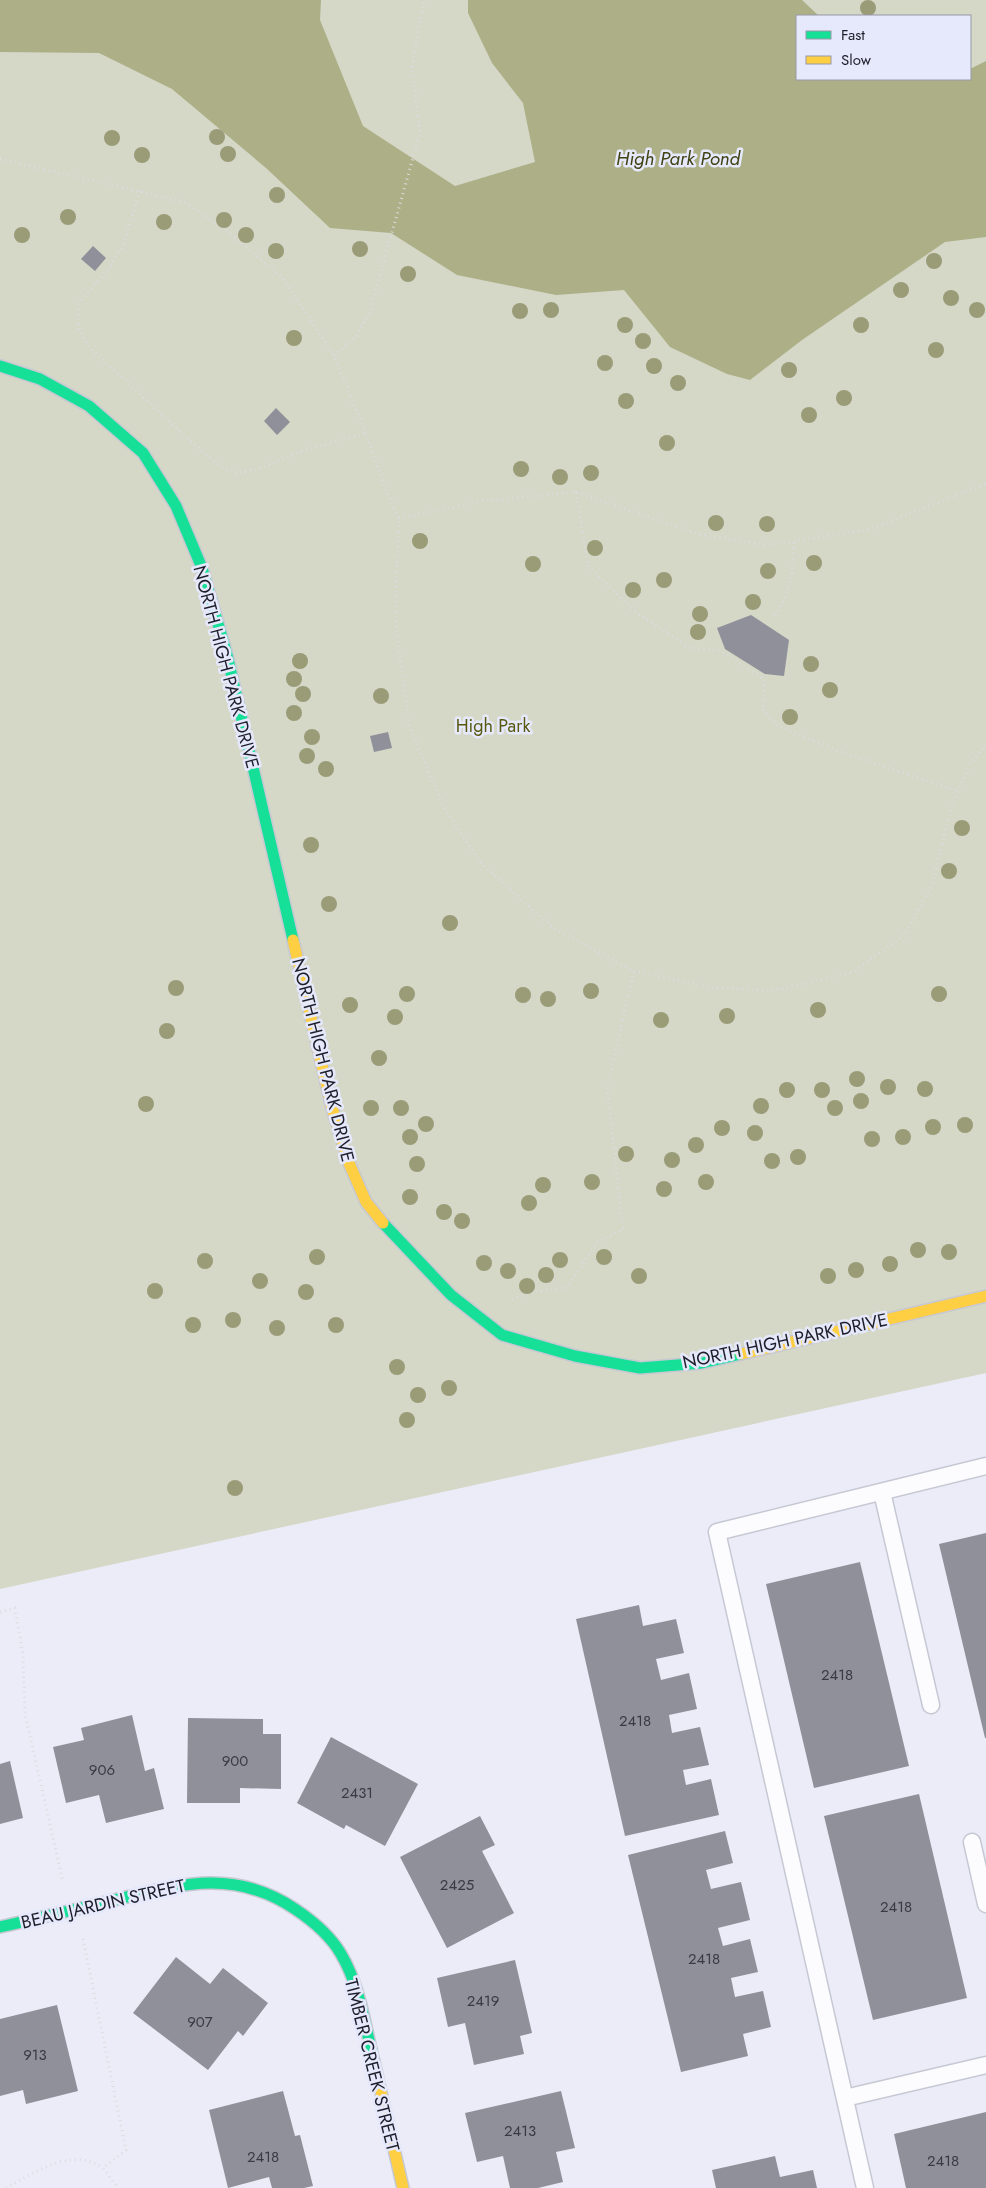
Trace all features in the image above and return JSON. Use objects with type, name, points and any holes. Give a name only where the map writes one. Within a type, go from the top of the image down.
[{"type":"street","name":"NORTH HIGH PARK DRIVE","points":[[0,366],[40,379],[89,406],[142,453],[176,506],[202,568],[227,656],[331,1104],[349,1164],[366,1202],[390,1232],[451,1295],[502,1336],[575,1356],[640,1368],[702,1363],[986,1296]]},
{"type":"street","name":"BEAU JARDIN STREET","points":[[0,1927],[180,1884],[221,1882],[259,1890],[291,1905]]},
{"type":"street","name":"TIMBER CREEK STREET","points":[[291,1905],[318,1925],[340,1954],[345,1965],[356,1993],[367,2032],[403,2188]]},
{"type":"lane","points":[[865,2188],[717,1532],[986,1466]]},
{"type":"lane","points":[[882,1492],[931,1705]]},
{"type":"lane","points":[[972,1842],[986,1904]]},
{"type":"lane","points":[[845,2098],[986,2066]]},
{"type":"path","points":[[334,356],[357,336],[369,314],[382,274],[420,133],[412,66],[424,0]]},
{"type":"path","points":[[0,159],[184,202],[223,228],[283,278],[334,356],[389,498],[400,518],[395,616],[409,724],[444,808],[482,864],[553,928],[634,972],[710,987],[772,991],[853,972],[905,935],[932,885],[950,812],[969,765],[986,744]]},
{"type":"path","points":[[140,191],[123,244],[111,265],[79,303],[78,326],[88,346],[186,438],[222,468],[239,473],[261,468],[300,452],[365,433]]},
{"type":"path","points":[[400,518],[483,501],[576,492],[698,534],[766,544],[867,530],[986,484]]},
{"type":"path","points":[[576,492],[588,566],[638,614],[690,648],[721,651],[764,679],[763,710],[778,726],[839,751],[958,791]]},
{"type":"path","points":[[774,615],[786,598],[790,586],[794,566],[794,540]]},
{"type":"path","points":[[476,1315],[532,1292],[567,1287],[598,1242],[623,1230],[607,1088],[634,972]]},
{"type":"path","points":[[0,1612],[15,1608],[23,1654],[25,1714],[65,1890]]},
{"type":"path","points":[[82,1936],[126,2150],[103,2168]]},
{"type":"path","points":[[6,2188],[53,2162],[78,2160],[97,2163],[118,2188]]},
{"type":"green space","name":"High Park","points":[[0,0],[986,0],[986,1373],[0,1589]]},
{"type":"water","name":"High Park Pond","points":[[0,0],[321,0],[320,20],[363,126],[455,186],[535,162],[523,103],[492,63],[468,13],[468,0],[802,0],[818,15],[796,15],[796,80],[971,80],[971,68],[986,61],[986,237],[945,242],[802,340],[750,380],[727,374],[670,347],[624,290],[556,295],[457,275],[391,233],[330,228],[266,168],[172,89],[99,53],[0,52]]},
{"type":"building","points":[[93,246],[106,258],[95,271],[81,259]]},
{"type":"building","points":[[276,408],[290,422],[277,435],[264,421]]},
{"type":"building","points":[[751,615],[789,640],[784,676],[765,674],[725,649],[717,628]]},
{"type":"building","points":[[388,732],[392,748],[374,752],[370,736]]},
{"type":"building","points":[[986,1533],[986,1738],[985,1738],[939,1544]]},
{"type":"building","points":[[860,1562],[909,1766],[814,1788],[766,1584]]},
{"type":"building","points":[[639,1605],[643,1626],[676,1619],[684,1653],[656,1659],[661,1680],[689,1673],[697,1709],[669,1715],[672,1733],[700,1727],[709,1765],[683,1770],[686,1785],[711,1779],[719,1815],[625,1836],[576,1619]]},
{"type":"building","points":[[132,1715],[145,1771],[154,1768],[164,1809],[106,1823],[99,1795],[66,1803],[53,1747],[84,1740],[81,1728]]},
{"type":"building","points":[[188,1718],[263,1719],[263,1734],[281,1734],[281,1789],[240,1788],[240,1803],[187,1803]]},
{"type":"building","points":[[331,1737],[418,1784],[385,1846],[346,1825],[344,1829],[297,1803]]},
{"type":"building","points":[[10,1761],[23,1818],[0,1824],[0,1764]]},
{"type":"building","points":[[919,1794],[967,1998],[873,2020],[824,1816]]},
{"type":"building","points":[[480,1816],[495,1845],[482,1851],[514,1913],[447,1948],[400,1857]]},
{"type":"building","points":[[725,1831],[733,1863],[706,1870],[711,1889],[741,1882],[750,1920],[718,1928],[723,1946],[750,1939],[758,1972],[731,1978],[735,1997],[763,1991],[771,2027],[743,2034],[748,2056],[681,2072],[628,1855]]},
{"type":"building","points":[[176,1957],[210,1984],[223,1968],[268,2003],[243,2036],[238,2031],[208,2070],[133,2013]]},
{"type":"building","points":[[515,1960],[532,2033],[520,2036],[524,2054],[474,2065],[465,2023],[448,2027],[437,1978]]},
{"type":"building","points":[[57,2005],[78,2091],[26,2104],[23,2090],[0,2096],[0,2019]]},
{"type":"building","points":[[283,2091],[295,2136],[300,2135],[313,2186],[304,2188],[272,2188],[269,2177],[228,2188],[209,2110]]},
{"type":"building","points":[[561,2091],[575,2148],[556,2152],[563,2182],[538,2188],[510,2188],[503,2156],[477,2162],[465,2113]]},
{"type":"building","points":[[986,2112],[986,2188],[906,2188],[894,2134]]},
{"type":"building","points":[[775,2156],[780,2177],[813,2170],[817,2188],[716,2188],[712,2170]]},
{"type":"traffic: fast","points":[[0,366],[40,379],[89,406],[143,453],[176,506],[202,568],[227,655],[293,940]]},
{"type":"traffic: fast","points":[[383,1223],[451,1295],[502,1335],[575,1356],[640,1368],[702,1363],[741,1354]]},
{"type":"traffic: fast","points":[[0,1927],[182,1885],[204,1883],[227,1884],[249,1888],[272,1896],[295,1909],[315,1924],[332,1941],[341,1954],[353,1979],[365,2020],[374,2062]]},
{"type":"traffic: slow","points":[[293,940],[331,1104],[349,1163],[366,1202],[383,1223]]},
{"type":"traffic: slow","points":[[741,1354],[986,1296]]},
{"type":"traffic: slow","points":[[374,2062],[403,2188]]}]
